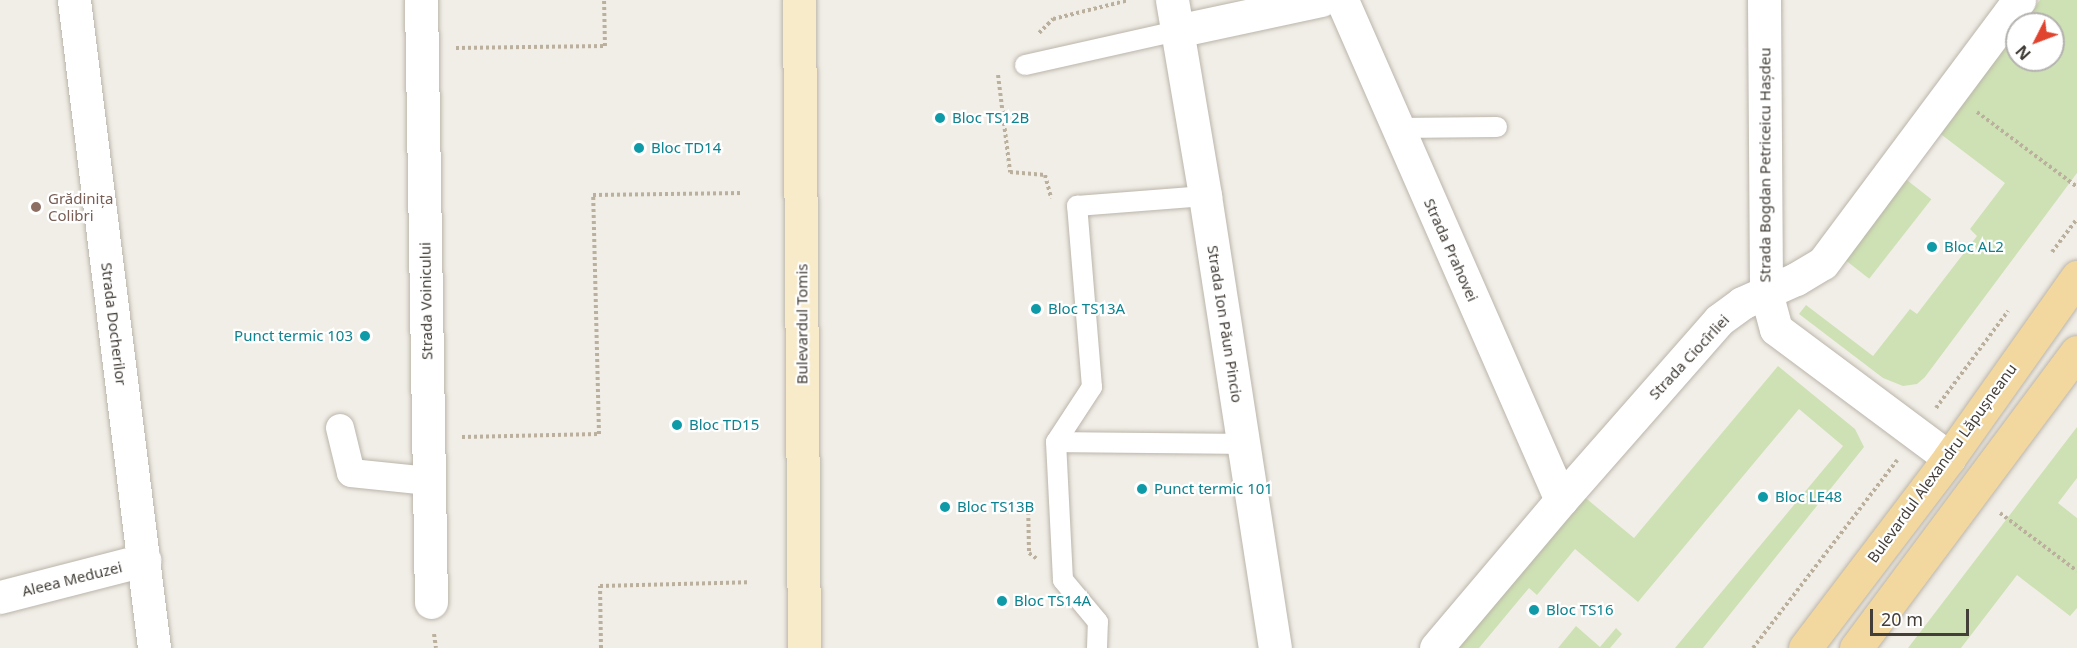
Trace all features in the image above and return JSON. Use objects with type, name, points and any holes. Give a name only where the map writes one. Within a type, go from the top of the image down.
[{"type":"main road","name":"Bulevardul Tomis","points":[[799,0],[804,648]]},
{"type":"main road","name":"Bulevardul Alexandru Lăpușneanu","points":[[1805,648],[1949,458],[2077,277]]},
{"type":"main road","points":[[1856,648],[2077,351]]},
{"type":"street","name":"Strada Docherilor","points":[[74,0],[154,648]]},
{"type":"street","name":"Strada Voinicului","points":[[421,0],[431,602]]},
{"type":"street","points":[[1174,15],[1321,0]]},
{"type":"street","name":"Strada Prahovei","points":[[1342,0],[1561,500]]},
{"type":"street","name":"Strada Bogdan Petriceicu Hașdeu","points":[[1764,0],[1766,292],[1776,329],[1949,458]]},
{"type":"street","name":"Strada Ciocîrliei","points":[[1436,648],[1561,500],[1719,320],[1742,303],[1796,279],[1823,263],[1950,92],[1995,16],[2019,0]]},
{"type":"street","name":"Strada Ion Păun Pincio","points":[[1174,15],[1205,195],[1275,648]]},
{"type":"street","points":[[340,428],[351,473],[429,481]]},
{"type":"street","name":"Aleea Meduzei","points":[[0,597],[144,560]]},
{"type":"lane","points":[[1016,66],[1174,15]]},
{"type":"lane","points":[[1397,128],[1497,127]]},
{"type":"lane","points":[[1097,648],[1098,622],[1063,580],[1056,442],[1092,387],[1077,206],[1205,195]]},
{"type":"lane","points":[[1056,442],[1243,444]]},
{"type":"path","points":[[422,48],[605,46],[604,0]]},
{"type":"path","points":[[1038,34],[1053,19],[1129,0]]},
{"type":"path","points":[[1016,66],[998,74],[1010,172],[1046,175],[1051,200],[1077,206]]},
{"type":"path","points":[[1950,92],[2076,186]]},
{"type":"path","points":[[428,438],[598,434],[593,195],[743,193]]},
{"type":"path","points":[[2049,256],[2077,219]]},
{"type":"path","points":[[1931,415],[2014,303]]},
{"type":"path","points":[[1753,648],[1900,455]]},
{"type":"path","points":[[2000,513],[2077,571]]},
{"type":"path","points":[[601,648],[600,586],[748,582]]},
{"type":"green space","points":[[2040,0],[2077,0],[2077,173],[1925,377],[1917,384],[1903,386],[1883,378],[1799,314],[1806,305],[1873,356],[1910,309],[1917,314],[1977,236],[1970,229],[2005,183],[1938,132],[2005,45],[2005,72],[2065,72],[2065,12],[2031,12]]},
{"type":"green space","points":[[1903,177],[1931,199],[1869,279],[1841,257]]},
{"type":"green space","points":[[1778,366],[1855,429],[1864,447],[1703,648],[1675,648],[1843,446],[1799,409],[1638,602],[1575,549],[1537,595],[1529,588],[1479,648],[1454,648],[1582,495],[1634,538]]},
{"type":"green space","points":[[2077,427],[2077,478],[2058,503],[2077,518],[2077,608],[2070,616],[2017,575],[1961,648],[1908,648]]},
{"type":"green space","points":[[1576,626],[1600,647],[1616,628],[1622,634],[1610,648],[1558,648]]},
{"type":"place","name":"Bloc TS12B","points":[[940,118]]},
{"type":"place","name":"Bloc TD14","points":[[639,148]]},
{"type":"place","name":"Grădinița Colibri","points":[[36,207]]},
{"type":"place","name":"Bloc AL2","points":[[1932,247]]},
{"type":"place","name":"Bloc TS13A","points":[[1036,309]]},
{"type":"place","name":"Punct termic 103","points":[[365,336]]},
{"type":"place","name":"Bloc TD15","points":[[677,425]]},
{"type":"place","name":"Punct termic 101","points":[[1142,489]]},
{"type":"place","name":"Bloc LE48","points":[[1763,497]]},
{"type":"place","name":"Bloc TS13B","points":[[945,507]]},
{"type":"place","name":"Bloc TS14A","points":[[1002,601]]},
{"type":"place","name":"Bloc TS16","points":[[1534,610]]}]
